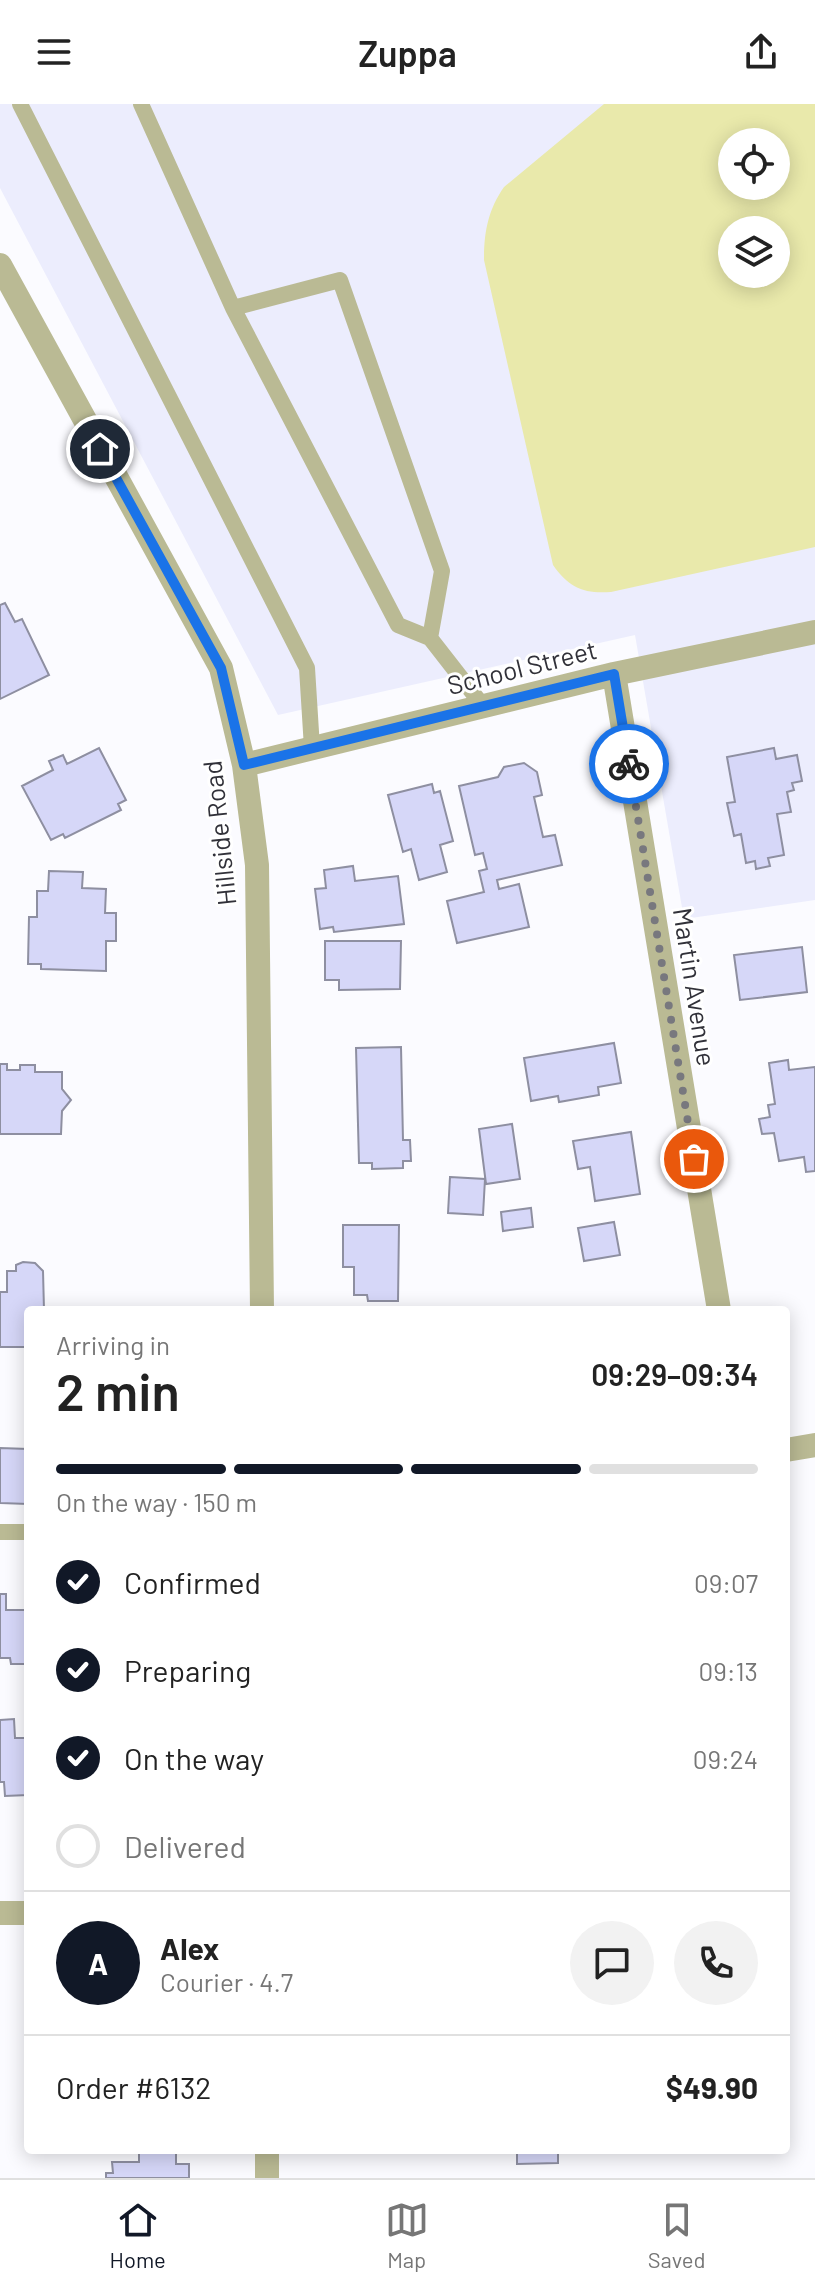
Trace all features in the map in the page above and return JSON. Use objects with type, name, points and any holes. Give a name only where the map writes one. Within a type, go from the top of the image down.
[{"type":"street","name":"Hillside Road","points":[[0,265],[221,668],[244,765],[257,865],[262,1306]]},
{"type":"street","name":"School Street","points":[[244,765],[614,674],[815,632]]},
{"type":"street","name":"Martin Avenue","points":[[614,674],[718,1306]]},
{"type":"street","points":[[790,1449],[815,1445]]},
{"type":"street","points":[[0,1913],[24,1913]]},
{"type":"street","points":[[267,2154],[267,2178]]},
{"type":"lane","points":[[20,104],[307,668],[312,748]]},
{"type":"lane","points":[[141,104],[233,308],[398,625],[430,638],[483,706]]},
{"type":"lane","points":[[233,308],[340,280],[442,571],[430,638]]},
{"type":"lane","points":[[0,1532],[24,1532]]},
{"type":"shaded area","points":[[0,104],[815,104],[815,900],[684,919],[635,635],[278,715],[0,188]]},
{"type":"green space","points":[[604,104],[815,104],[815,547],[611,592],[578,588],[559,573],[553,565],[484,260],[488,222],[504,187]]},
{"type":"building","points":[[5,603],[15,622],[22,619],[49,675],[0,699],[0,605]]},
{"type":"building","points":[[99,748],[126,800],[118,804],[121,810],[65,838],[63,834],[51,840],[22,786],[53,770],[49,761],[63,755],[67,764]]},
{"type":"building","points":[[774,748],[776,759],[797,755],[802,781],[792,783],[794,790],[787,792],[791,812],[777,814],[784,855],[768,858],[770,866],[756,869],[755,861],[746,863],[741,834],[734,836],[727,803],[735,802],[727,757]]},
{"type":"building","points":[[524,763],[537,772],[542,795],[534,797],[543,837],[555,835],[562,865],[497,880],[499,889],[519,884],[529,927],[457,943],[447,901],[484,892],[479,871],[487,869],[483,853],[475,855],[459,786],[498,777],[504,767]]},
{"type":"building","points":[[432,784],[434,793],[440,791],[453,841],[440,845],[447,872],[419,880],[411,849],[403,852],[388,795]]},
{"type":"building","points":[[353,866],[355,881],[398,876],[404,924],[334,932],[333,927],[320,929],[315,889],[326,888],[324,870]]},
{"type":"building","points":[[49,871],[83,872],[82,888],[106,889],[105,913],[116,913],[116,941],[106,941],[106,971],[41,969],[41,964],[28,964],[29,917],[37,917],[37,891],[48,891]]},
{"type":"building","points":[[325,941],[401,941],[400,989],[339,990],[339,980],[325,980]]},
{"type":"building","points":[[802,947],[807,992],[740,1000],[734,955]]},
{"type":"building","points":[[614,1043],[621,1083],[598,1087],[599,1095],[559,1102],[558,1096],[531,1101],[524,1058]]},
{"type":"building","points":[[401,1047],[403,1140],[410,1140],[411,1161],[403,1161],[403,1168],[372,1169],[372,1163],[359,1163],[356,1048]]},
{"type":"building","points":[[788,1060],[789,1070],[815,1067],[815,1171],[806,1172],[804,1157],[779,1161],[774,1133],[762,1134],[759,1119],[770,1117],[768,1105],[775,1104],[769,1063]]},
{"type":"building","points":[[0,1064],[7,1064],[7,1070],[20,1070],[20,1065],[35,1065],[35,1072],[62,1072],[62,1089],[71,1100],[62,1111],[61,1134],[0,1134]]},
{"type":"building","points":[[512,1124],[520,1179],[486,1184],[479,1129]]},
{"type":"building","points":[[631,1132],[640,1194],[595,1201],[590,1167],[578,1169],[573,1141]]},
{"type":"building","points":[[450,1177],[485,1179],[483,1215],[448,1213]]},
{"type":"building","points":[[531,1208],[533,1227],[503,1231],[501,1212]]},
{"type":"building","points":[[614,1222],[620,1255],[584,1261],[578,1228]]},
{"type":"building","points":[[343,1225],[399,1225],[398,1301],[368,1301],[367,1295],[354,1295],[354,1267],[343,1267]]},
{"type":"building","points":[[35,1263],[43,1271],[44,1306],[24,1306],[24,1347],[0,1347],[0,1292],[7,1292],[7,1271],[16,1271],[16,1265]]},
{"type":"building","points":[[0,1448],[24,1449],[24,1504],[0,1503]]},
{"type":"building","points":[[0,1594],[6,1594],[6,1610],[24,1610],[24,1664],[11,1664],[10,1658],[0,1658]]},
{"type":"building","points":[[14,1719],[15,1738],[24,1738],[24,1795],[5,1796],[4,1782],[0,1782],[0,1720]]},
{"type":"building","points":[[139,2154],[176,2154],[176,2164],[189,2164],[189,2178],[106,2178],[106,2173],[113,2173],[112,2162],[139,2162]]},
{"type":"building","points":[[517,2154],[558,2154],[558,2163],[517,2164]]},
{"type":"way so far","points":[[629,764],[694,1159]]},
{"type":"route","points":[[100,449],[221,668],[244,765],[614,674],[629,764]]}]
